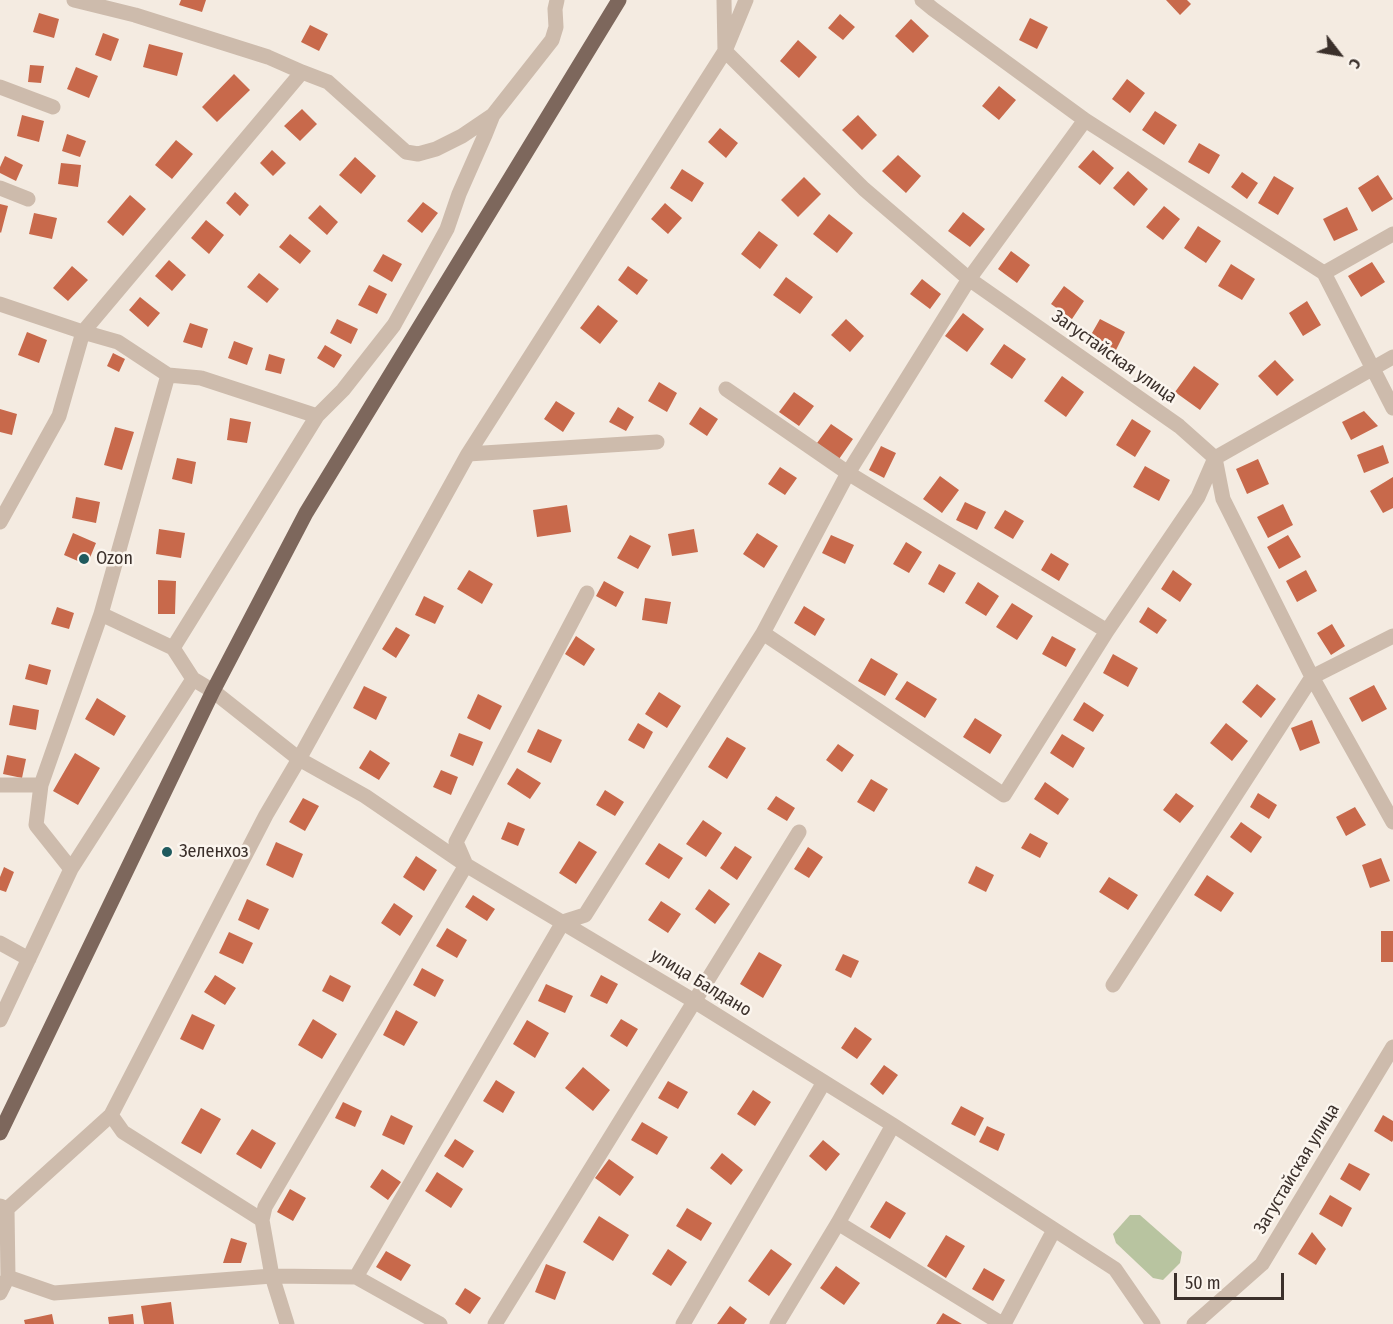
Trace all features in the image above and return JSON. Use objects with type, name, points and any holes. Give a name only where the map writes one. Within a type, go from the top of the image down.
[{"type":"main road","points":[[0,1133],[213,692],[306,513],[619,0]]},
{"type":"street","points":[[74,0],[135,15],[268,57],[328,82],[406,152],[418,154],[436,149],[493,116]]},
{"type":"street","points":[[173,648],[317,416],[344,390],[394,325],[447,229],[459,194],[493,116],[552,40],[556,27],[557,0]]},
{"type":"street","points":[[724,0],[725,51]]},
{"type":"street","points":[[0,1293],[8,1277],[4,1208],[111,1115],[266,815],[468,454],[725,51],[746,0]]},
{"type":"street","points":[[922,0],[1085,120],[1324,273],[1393,408]]},
{"type":"street","name":"Загустайская улица","points":[[725,51],[864,189],[969,279],[1179,426],[1215,458]]},
{"type":"street","points":[[0,522],[59,416],[83,332],[302,72]]},
{"type":"street","points":[[0,87],[53,107]]},
{"type":"street","points":[[356,1277],[563,922],[585,915],[763,633],[848,473],[969,279],[1085,120]]},
{"type":"street","points":[[0,188],[28,199]]},
{"type":"street","points":[[1324,273],[1393,234]]},
{"type":"street","points":[[0,304],[118,342],[168,375],[201,378],[317,416]]},
{"type":"street","points":[[763,633],[1004,795],[1107,631],[1198,497],[1215,458],[1393,357]]},
{"type":"street","points":[[71,869],[36,825],[41,785],[101,614],[168,375]]},
{"type":"street","points":[[726,389],[848,473],[1107,631]]},
{"type":"street","points":[[468,454],[657,442]]},
{"type":"street","points":[[1215,458],[1223,499],[1312,677],[1393,822]]},
{"type":"street","points":[[287,1324],[272,1276],[262,1220],[265,1207],[466,865],[456,842],[587,592]]},
{"type":"street","points":[[0,1020],[71,869],[193,679],[173,648],[101,614]]},
{"type":"street","points":[[1113,985],[1312,677],[1393,636]]},
{"type":"street","name":"улица Балдано","points":[[193,679],[299,759],[365,796],[466,865],[694,1001],[893,1125],[1115,1269],[1153,1324]]},
{"type":"street","points":[[0,785],[41,785]]},
{"type":"street","points":[[495,1324],[799,832]]},
{"type":"street","points":[[0,943],[29,959]]},
{"type":"street","name":"Загустайская улица","points":[[1194,1324],[1263,1264],[1393,1047]]},
{"type":"street","points":[[683,1324],[824,1082]]},
{"type":"street","points":[[111,1115],[123,1132],[262,1220]]},
{"type":"street","points":[[777,1324],[838,1223],[893,1125]]},
{"type":"street","points":[[838,1223],[1003,1324],[1054,1230]]},
{"type":"street","points":[[8,1277],[54,1293],[272,1276],[356,1277],[440,1324]]},
{"type":"green space","points":[[1130,1215],[1140,1215],[1182,1252],[1180,1263],[1163,1280],[1153,1278],[1116,1243],[1113,1234]]},
{"type":"building","points":[[181,0],[206,0],[202,12],[179,5]]},
{"type":"building","points":[[1166,0],[1187,0],[1191,4],[1180,15]]},
{"type":"building","points":[[39,13],[59,19],[54,38],[33,32]]},
{"type":"building","points":[[840,14],[855,27],[843,40],[828,28]]},
{"type":"building","points":[[1030,18],[1048,27],[1037,49],[1019,40]]},
{"type":"building","points":[[911,19],[929,36],[913,53],[895,36]]},
{"type":"building","points":[[310,25],[328,34],[319,51],[301,42]]},
{"type":"building","points":[[103,33],[119,39],[111,61],[95,55]]},
{"type":"building","points":[[798,40],[817,57],[799,78],[780,61]]},
{"type":"building","points":[[149,44],[183,53],[177,76],[143,67]]},
{"type":"building","points":[[30,65],[44,66],[41,83],[28,82]]},
{"type":"building","points":[[76,67],[98,76],[89,98],[67,89]]},
{"type":"building","points":[[234,74],[250,90],[217,122],[202,107]]},
{"type":"building","points":[[1127,79],[1145,93],[1130,113],[1112,99]]},
{"type":"building","points":[[999,86],[1016,100],[999,120],[982,106]]},
{"type":"building","points":[[302,109],[317,124],[300,141],[284,126]]},
{"type":"building","points":[[1155,111],[1177,125],[1164,145],[1142,130]]},
{"type":"building","points":[[22,115],[44,121],[39,142],[17,136]]},
{"type":"building","points":[[858,115],[877,135],[862,150],[842,130]]},
{"type":"building","points":[[720,128],[738,143],[726,158],[708,142]]},
{"type":"building","points":[[67,134],[86,141],[80,157],[62,151]]},
{"type":"building","points":[[176,140],[193,154],[172,179],[155,165]]},
{"type":"building","points":[[1199,143],[1220,155],[1209,174],[1188,162]]},
{"type":"building","points":[[272,150],[286,163],[273,176],[260,163]]},
{"type":"building","points":[[1093,150],[1114,168],[1100,185],[1078,167]]},
{"type":"building","points":[[898,155],[921,176],[906,193],[882,171]]},
{"type":"building","points":[[5,156],[23,165],[16,181],[0,173]]},
{"type":"building","points":[[355,157],[376,176],[361,194],[339,175]]},
{"type":"building","points":[[61,163],[81,165],[78,187],[58,184]]},
{"type":"building","points":[[682,169],[704,183],[692,202],[670,188]]},
{"type":"building","points":[[1128,171],[1148,189],[1134,206],[1113,188]]},
{"type":"building","points":[[1242,172],[1258,183],[1247,199],[1231,187]]},
{"type":"building","points":[[1378,175],[1393,199],[1372,212],[1358,188]]},
{"type":"building","points":[[1274,176],[1294,188],[1278,215],[1258,203]]},
{"type":"building","points":[[804,177],[821,194],[798,217],[781,200]]},
{"type":"building","points":[[235,192],[249,205],[240,216],[226,203]]},
{"type":"building","points":[[130,195],[146,209],[123,236],[107,222]]},
{"type":"building","points":[[423,202],[438,213],[422,233],[407,221]]},
{"type":"building","points":[[665,203],[682,218],[668,234],[651,219]]},
{"type":"building","points":[[0,204],[8,206],[1,233],[0,232]]},
{"type":"building","points":[[320,205],[338,222],[327,235],[308,218]]},
{"type":"building","points":[[1164,206],[1180,219],[1163,240],[1146,227]]},
{"type":"building","points":[[1347,207],[1358,230],[1334,241],[1323,219]]},
{"type":"building","points":[[963,212],[985,229],[970,247],[948,231]]},
{"type":"building","points":[[34,213],[57,218],[52,239],[29,234]]},
{"type":"building","points":[[829,214],[853,233],[837,253],[813,234]]},
{"type":"building","points":[[206,220],[224,235],[209,254],[191,238]]},
{"type":"building","points":[[1198,226],[1221,241],[1206,263],[1184,248]]},
{"type":"building","points":[[759,231],[778,245],[760,269],[741,254]]},
{"type":"building","points":[[290,234],[311,251],[300,264],[279,247]]},
{"type":"building","points":[[1011,251],[1030,265],[1017,283],[998,269]]},
{"type":"building","points":[[383,254],[402,264],[392,282],[373,271]]},
{"type":"building","points":[[169,260],[186,275],[172,291],[155,276]]},
{"type":"building","points":[[1372,262],[1385,282],[1361,297],[1348,276]]},
{"type":"building","points":[[1231,264],[1255,279],[1242,300],[1218,286]]},
{"type":"building","points":[[72,266],[88,280],[68,301],[53,288]]},
{"type":"building","points":[[628,266],[648,280],[637,295],[618,280]]},
{"type":"building","points":[[259,273],[279,289],[267,303],[247,287]]},
{"type":"building","points":[[786,277],[813,297],[800,314],[773,295]]},
{"type":"building","points":[[922,279],[941,294],[930,309],[910,294]]},
{"type":"building","points":[[369,285],[387,294],[377,314],[358,305]]},
{"type":"building","points":[[1064,286],[1084,301],[1072,319],[1051,304]]},
{"type":"building","points":[[140,297],[160,313],[148,327],[129,310]]},
{"type":"building","points":[[1307,301],[1321,325],[1303,336],[1289,313]]},
{"type":"building","points":[[598,305],[618,321],[600,344],[580,328]]},
{"type":"building","points":[[963,313],[984,329],[967,352],[945,336]]},
{"type":"building","points":[[337,319],[358,329],[351,344],[330,333]]},
{"type":"building","points":[[846,319],[864,336],[850,352],[831,335]]},
{"type":"building","points":[[1100,319],[1125,332],[1114,354],[1088,340]]},
{"type":"building","points":[[190,323],[208,329],[202,348],[183,342]]},
{"type":"building","points":[[27,332],[47,340],[39,363],[18,355]]},
{"type":"building","points":[[234,341],[253,348],[247,365],[228,358]]},
{"type":"building","points":[[1004,344],[1026,359],[1012,379],[990,364]]},
{"type":"building","points":[[325,345],[342,355],[334,368],[317,358]]},
{"type":"building","points":[[113,353],[125,359],[119,372],[107,366]]},
{"type":"building","points":[[269,354],[285,359],[281,374],[265,370]]},
{"type":"building","points":[[1275,360],[1294,380],[1277,396],[1258,376]]},
{"type":"building","points":[[1194,366],[1219,384],[1200,410],[1175,392]]},
{"type":"building","points":[[1062,376],[1084,392],[1066,417],[1044,401]]},
{"type":"building","points":[[659,382],[677,393],[667,412],[648,401]]},
{"type":"building","points":[[794,392],[814,406],[799,426],[779,412]]},
{"type":"building","points":[[556,401],[575,413],[563,432],[544,419]]},
{"type":"building","points":[[618,407],[634,417],[626,431],[609,422]]},
{"type":"building","points":[[700,407],[718,419],[707,436],[689,424]]},
{"type":"building","points":[[0,409],[17,414],[12,435],[0,432]]},
{"type":"building","points":[[1364,411],[1378,426],[1351,440],[1342,422]]},
{"type":"building","points":[[230,418],[251,422],[247,443],[227,440]]},
{"type":"building","points":[[1132,419],[1151,431],[1135,457],[1116,445]]},
{"type":"building","points":[[831,424],[853,439],[839,459],[817,443]]},
{"type":"building","points":[[115,427],[134,432],[122,470],[104,465]]},
{"type":"building","points":[[1383,445],[1389,463],[1364,473],[1357,455]]},
{"type":"building","points":[[881,446],[896,453],[884,478],[869,470]]},
{"type":"building","points":[[177,458],[196,462],[192,484],[172,479]]},
{"type":"building","points":[[1258,459],[1269,484],[1247,494],[1236,469]]},
{"type":"building","points":[[1145,466],[1170,480],[1159,501],[1133,487]]},
{"type":"building","points":[[780,467],[797,478],[785,495],[768,484]]},
{"type":"building","points":[[940,476],[959,490],[942,513],[923,499]]},
{"type":"building","points":[[1393,477],[1393,508],[1383,513],[1370,491]]},
{"type":"building","points":[[76,497],[100,502],[96,523],[72,518]]},
{"type":"building","points":[[965,502],[986,512],[977,530],[956,520]]},
{"type":"building","points":[[1283,504],[1293,525],[1268,538],[1257,517]]},
{"type":"building","points":[[567,505],[571,532],[537,537],[533,510]]},
{"type":"building","points":[[1005,510],[1024,521],[1013,539],[994,528]]},
{"type":"building","points":[[159,529],[185,533],[181,558],[156,554]]},
{"type":"building","points":[[694,529],[698,552],[672,556],[668,534]]},
{"type":"building","points":[[73,533],[96,543],[87,565],[64,555]]},
{"type":"building","points":[[757,533],[778,546],[764,568],[743,554]]},
{"type":"building","points":[[630,535],[651,546],[638,569],[617,558]]},
{"type":"building","points":[[831,535],[854,545],[845,564],[822,553]]},
{"type":"building","points":[[1288,535],[1301,557],[1279,569],[1267,547]]},
{"type":"building","points":[[906,542],[922,552],[909,573],[893,564]]},
{"type":"building","points":[[1051,553],[1069,564],[1059,581],[1041,570]]},
{"type":"building","points":[[939,564],[956,573],[944,593],[928,584]]},
{"type":"building","points":[[469,570],[493,584],[482,604],[457,589]]},
{"type":"building","points":[[1173,570],[1192,584],[1180,602],[1161,589]]},
{"type":"building","points":[[1306,570],[1317,591],[1297,602],[1286,581]]},
{"type":"building","points":[[158,580],[176,581],[175,614],[158,614]]},
{"type":"building","points":[[604,581],[624,592],[616,607],[596,596]]},
{"type":"building","points":[[978,582],[999,596],[986,616],[965,603]]},
{"type":"building","points":[[424,596],[444,606],[435,624],[415,615]]},
{"type":"building","points":[[645,598],[671,602],[667,624],[642,620]]},
{"type":"building","points":[[1012,603],[1033,616],[1017,640],[996,627]]},
{"type":"building","points":[[804,606],[825,619],[815,636],[794,623]]},
{"type":"building","points":[[57,607],[74,613],[69,629],[51,624]]},
{"type":"building","points":[[1148,607],[1167,620],[1157,634],[1139,622]]},
{"type":"building","points":[[1332,624],[1345,646],[1331,655],[1317,633]]},
{"type":"building","points":[[396,627],[410,635],[396,658],[382,649]]},
{"type":"building","points":[[576,636],[595,649],[584,666],[565,654]]},
{"type":"building","points":[[1052,636],[1076,649],[1066,667],[1042,654]]},
{"type":"building","points":[[1113,654],[1138,668],[1128,687],[1103,673]]},
{"type":"building","points":[[871,658],[898,674],[885,696],[858,681]]},
{"type":"building","points":[[29,664],[51,670],[47,685],[25,679]]},
{"type":"building","points":[[907,681],[937,699],[925,718],[895,699]]},
{"type":"building","points":[[1257,684],[1276,699],[1261,718],[1242,702]]},
{"type":"building","points":[[1374,685],[1387,709],[1362,722],[1349,698]]},
{"type":"building","points":[[364,686],[387,697],[376,720],[353,708]]},
{"type":"building","points":[[659,692],[681,706],[667,728],[645,714]]},
{"type":"building","points":[[478,694],[502,706],[490,730],[467,718]]},
{"type":"building","points":[[97,698],[126,716],[114,736],[85,719]]},
{"type":"building","points":[[1084,702],[1104,715],[1093,732],[1073,720]]},
{"type":"building","points":[[13,705],[39,710],[36,730],[9,725]]},
{"type":"building","points":[[975,718],[1002,735],[990,754],[963,737]]},
{"type":"building","points":[[1312,720],[1320,743],[1300,751],[1291,728]]},
{"type":"building","points":[[638,723],[653,732],[644,749],[628,740]]},
{"type":"building","points":[[1226,723],[1248,741],[1232,761],[1210,743]]},
{"type":"building","points":[[538,729],[562,740],[551,763],[527,752]]},
{"type":"building","points":[[459,733],[483,742],[473,766],[450,756]]},
{"type":"building","points":[[1062,734],[1085,748],[1073,768],[1050,753]]},
{"type":"building","points":[[727,737],[746,748],[727,779],[708,767]]},
{"type":"building","points":[[838,744],[854,755],[842,772],[826,760]]},
{"type":"building","points":[[370,750],[390,763],[379,780],[359,768]]},
{"type":"building","points":[[75,753],[100,768],[78,805],[53,791]]},
{"type":"building","points":[[7,755],[26,759],[22,778],[3,774]]},
{"type":"building","points":[[517,768],[541,783],[530,799],[507,784]]},
{"type":"building","points":[[441,770],[458,777],[451,795],[433,787]]},
{"type":"building","points":[[871,779],[888,789],[874,812],[857,802]]},
{"type":"building","points":[[1045,782],[1069,799],[1058,815],[1034,799]]},
{"type":"building","points":[[605,790],[624,802],[615,816],[596,805]]},
{"type":"building","points":[[1176,793],[1194,806],[1180,823],[1163,810]]},
{"type":"building","points":[[1258,793],[1277,805],[1269,819],[1250,807]]},
{"type":"building","points":[[776,796],[795,808],[787,821],[767,809]]},
{"type":"building","points":[[303,798],[319,806],[305,831],[289,822]]},
{"type":"building","points":[[1355,807],[1366,825],[1346,836],[1336,817]]},
{"type":"building","points":[[703,820],[722,833],[706,857],[686,844]]},
{"type":"building","points":[[508,822],[525,829],[518,846],[501,839]]},
{"type":"building","points":[[1241,822],[1262,837],[1251,853],[1230,837]]},
{"type":"building","points":[[1030,833],[1048,843],[1040,858],[1021,848]]},
{"type":"building","points":[[579,841],[597,852],[576,884],[559,873]]},
{"type":"building","points":[[276,842],[303,854],[293,878],[266,865]]},
{"type":"building","points":[[659,843],[683,858],[669,879],[645,864]]},
{"type":"building","points":[[735,846],[752,857],[737,880],[720,868]]},
{"type":"building","points":[[808,847],[823,857],[809,878],[794,869]]},
{"type":"building","points":[[416,856],[437,870],[424,891],[403,877]]},
{"type":"building","points":[[1381,858],[1390,881],[1370,888],[1362,865]]},
{"type":"building","points":[[976,866],[994,875],[986,892],[968,883]]},
{"type":"building","points":[[4,867],[14,872],[6,892],[0,890],[0,877]]},
{"type":"building","points":[[1207,875],[1234,893],[1221,912],[1194,895]]},
{"type":"building","points":[[1109,877],[1138,895],[1128,910],[1099,892]]},
{"type":"building","points":[[709,889],[730,904],[715,924],[695,909]]},
{"type":"building","points":[[473,895],[495,909],[487,921],[465,907]]},
{"type":"building","points":[[247,899],[269,909],[259,930],[238,920]]},
{"type":"building","points":[[661,901],[681,914],[668,933],[648,920]]},
{"type":"building","points":[[394,903],[413,916],[400,936],[381,923]]},
{"type":"building","points":[[447,928],[467,940],[457,958],[436,946]]},
{"type":"building","points":[[1381,931],[1393,931],[1393,962],[1381,962]]},
{"type":"building","points":[[229,932],[253,943],[243,964],[219,953]]},
{"type":"building","points":[[759,952],[782,965],[763,998],[740,984]]},
{"type":"building","points":[[843,954],[859,961],[851,978],[835,970]]},
{"type":"building","points":[[422,968],[444,980],[435,997],[413,985]]},
{"type":"building","points":[[215,975],[236,988],[225,1005],[204,992]]},
{"type":"building","points":[[330,975],[351,986],[343,1002],[322,991]]},
{"type":"building","points":[[601,975],[618,984],[607,1004],[590,996]]},
{"type":"building","points":[[546,984],[573,996],[565,1013],[538,1001]]},
{"type":"building","points":[[396,1010],[418,1022],[404,1046],[383,1035]]},
{"type":"building","points":[[192,1014],[215,1025],[203,1050],[180,1039]]},
{"type":"building","points":[[313,1019],[337,1034],[322,1059],[298,1045]]},
{"type":"building","points":[[621,1019],[638,1029],[627,1047],[610,1036]]},
{"type":"building","points":[[527,1020],[549,1033],[535,1058],[513,1044]]},
{"type":"building","points":[[855,1027],[872,1039],[857,1059],[841,1048]]},
{"type":"building","points":[[884,1065],[898,1075],[883,1095],[870,1084]]},
{"type":"building","points":[[583,1067],[610,1090],[593,1111],[565,1088]]},
{"type":"building","points":[[496,1080],[515,1092],[503,1113],[483,1101]]},
{"type":"building","points":[[668,1081],[688,1092],[678,1109],[658,1098]]},
{"type":"building","points":[[753,1090],[771,1102],[755,1126],[737,1114]]},
{"type":"building","points":[[343,1102],[362,1111],[355,1127],[335,1118]]},
{"type":"building","points":[[961,1106],[984,1118],[975,1136],[951,1124]]},
{"type":"building","points":[[201,1108],[221,1119],[201,1154],[181,1143]]},
{"type":"building","points":[[391,1115],[413,1126],[404,1145],[382,1135]]},
{"type":"building","points":[[1383,1115],[1393,1121],[1392,1142],[1374,1131]]},
{"type":"building","points":[[642,1122],[668,1137],[657,1155],[631,1140]]},
{"type":"building","points":[[987,1126],[1005,1134],[998,1151],[979,1142]]},
{"type":"building","points":[[252,1129],[276,1143],[261,1169],[236,1154]]},
{"type":"building","points":[[455,1139],[474,1151],[463,1168],[444,1156]]},
{"type":"building","points":[[823,1140],[840,1154],[826,1171],[809,1156]]},
{"type":"building","points":[[722,1153],[743,1170],[731,1185],[710,1168]]},
{"type":"building","points":[[609,1159],[634,1177],[620,1196],[595,1178]]},
{"type":"building","points":[[1349,1163],[1370,1174],[1360,1191],[1340,1179]]},
{"type":"building","points":[[382,1169],[401,1182],[388,1200],[370,1187]]},
{"type":"building","points":[[437,1172],[463,1189],[451,1208],[425,1191]]},
{"type":"building","points":[[290,1189],[306,1198],[293,1221],[277,1212]]},
{"type":"building","points":[[1330,1195],[1352,1208],[1342,1227],[1319,1214]]},
{"type":"building","points":[[886,1201],[906,1213],[890,1239],[870,1227]]},
{"type":"building","points":[[687,1208],[712,1223],[701,1241],[676,1226]]},
{"type":"building","points":[[599,1216],[629,1235],[613,1261],[583,1242]]},
{"type":"building","points":[[1312,1232],[1326,1249],[1316,1265],[1298,1254]]},
{"type":"building","points":[[946,1235],[965,1246],[946,1278],[927,1266]]},
{"type":"building","points":[[231,1238],[247,1243],[241,1263],[223,1263]]},
{"type":"building","points":[[668,1249],[687,1262],[671,1286],[652,1274]]},
{"type":"building","points":[[771,1249],[792,1264],[769,1296],[748,1281]]},
{"type":"building","points":[[386,1251],[411,1265],[401,1281],[376,1267]]},
{"type":"building","points":[[546,1264],[566,1272],[555,1300],[535,1292]]},
{"type":"building","points":[[836,1266],[860,1283],[844,1305],[820,1288]]},
{"type":"building","points":[[984,1268],[1005,1280],[993,1301],[972,1289]]},
{"type":"building","points":[[465,1288],[481,1298],[470,1314],[455,1304]]},
{"type":"building","points":[[171,1302],[174,1324],[144,1324],[141,1306]]},
{"type":"building","points":[[730,1306],[747,1319],[744,1324],[717,1324]]},
{"type":"building","points":[[943,1313],[962,1324],[936,1324]]},
{"type":"building","points":[[52,1314],[54,1324],[25,1324],[24,1320]]},
{"type":"building","points":[[133,1314],[134,1324],[109,1324],[108,1317]]},
{"type":"place","name":"Ozon","points":[[84,559]]},
{"type":"place","name":"Зеленхоз","points":[[167,852]]}]
